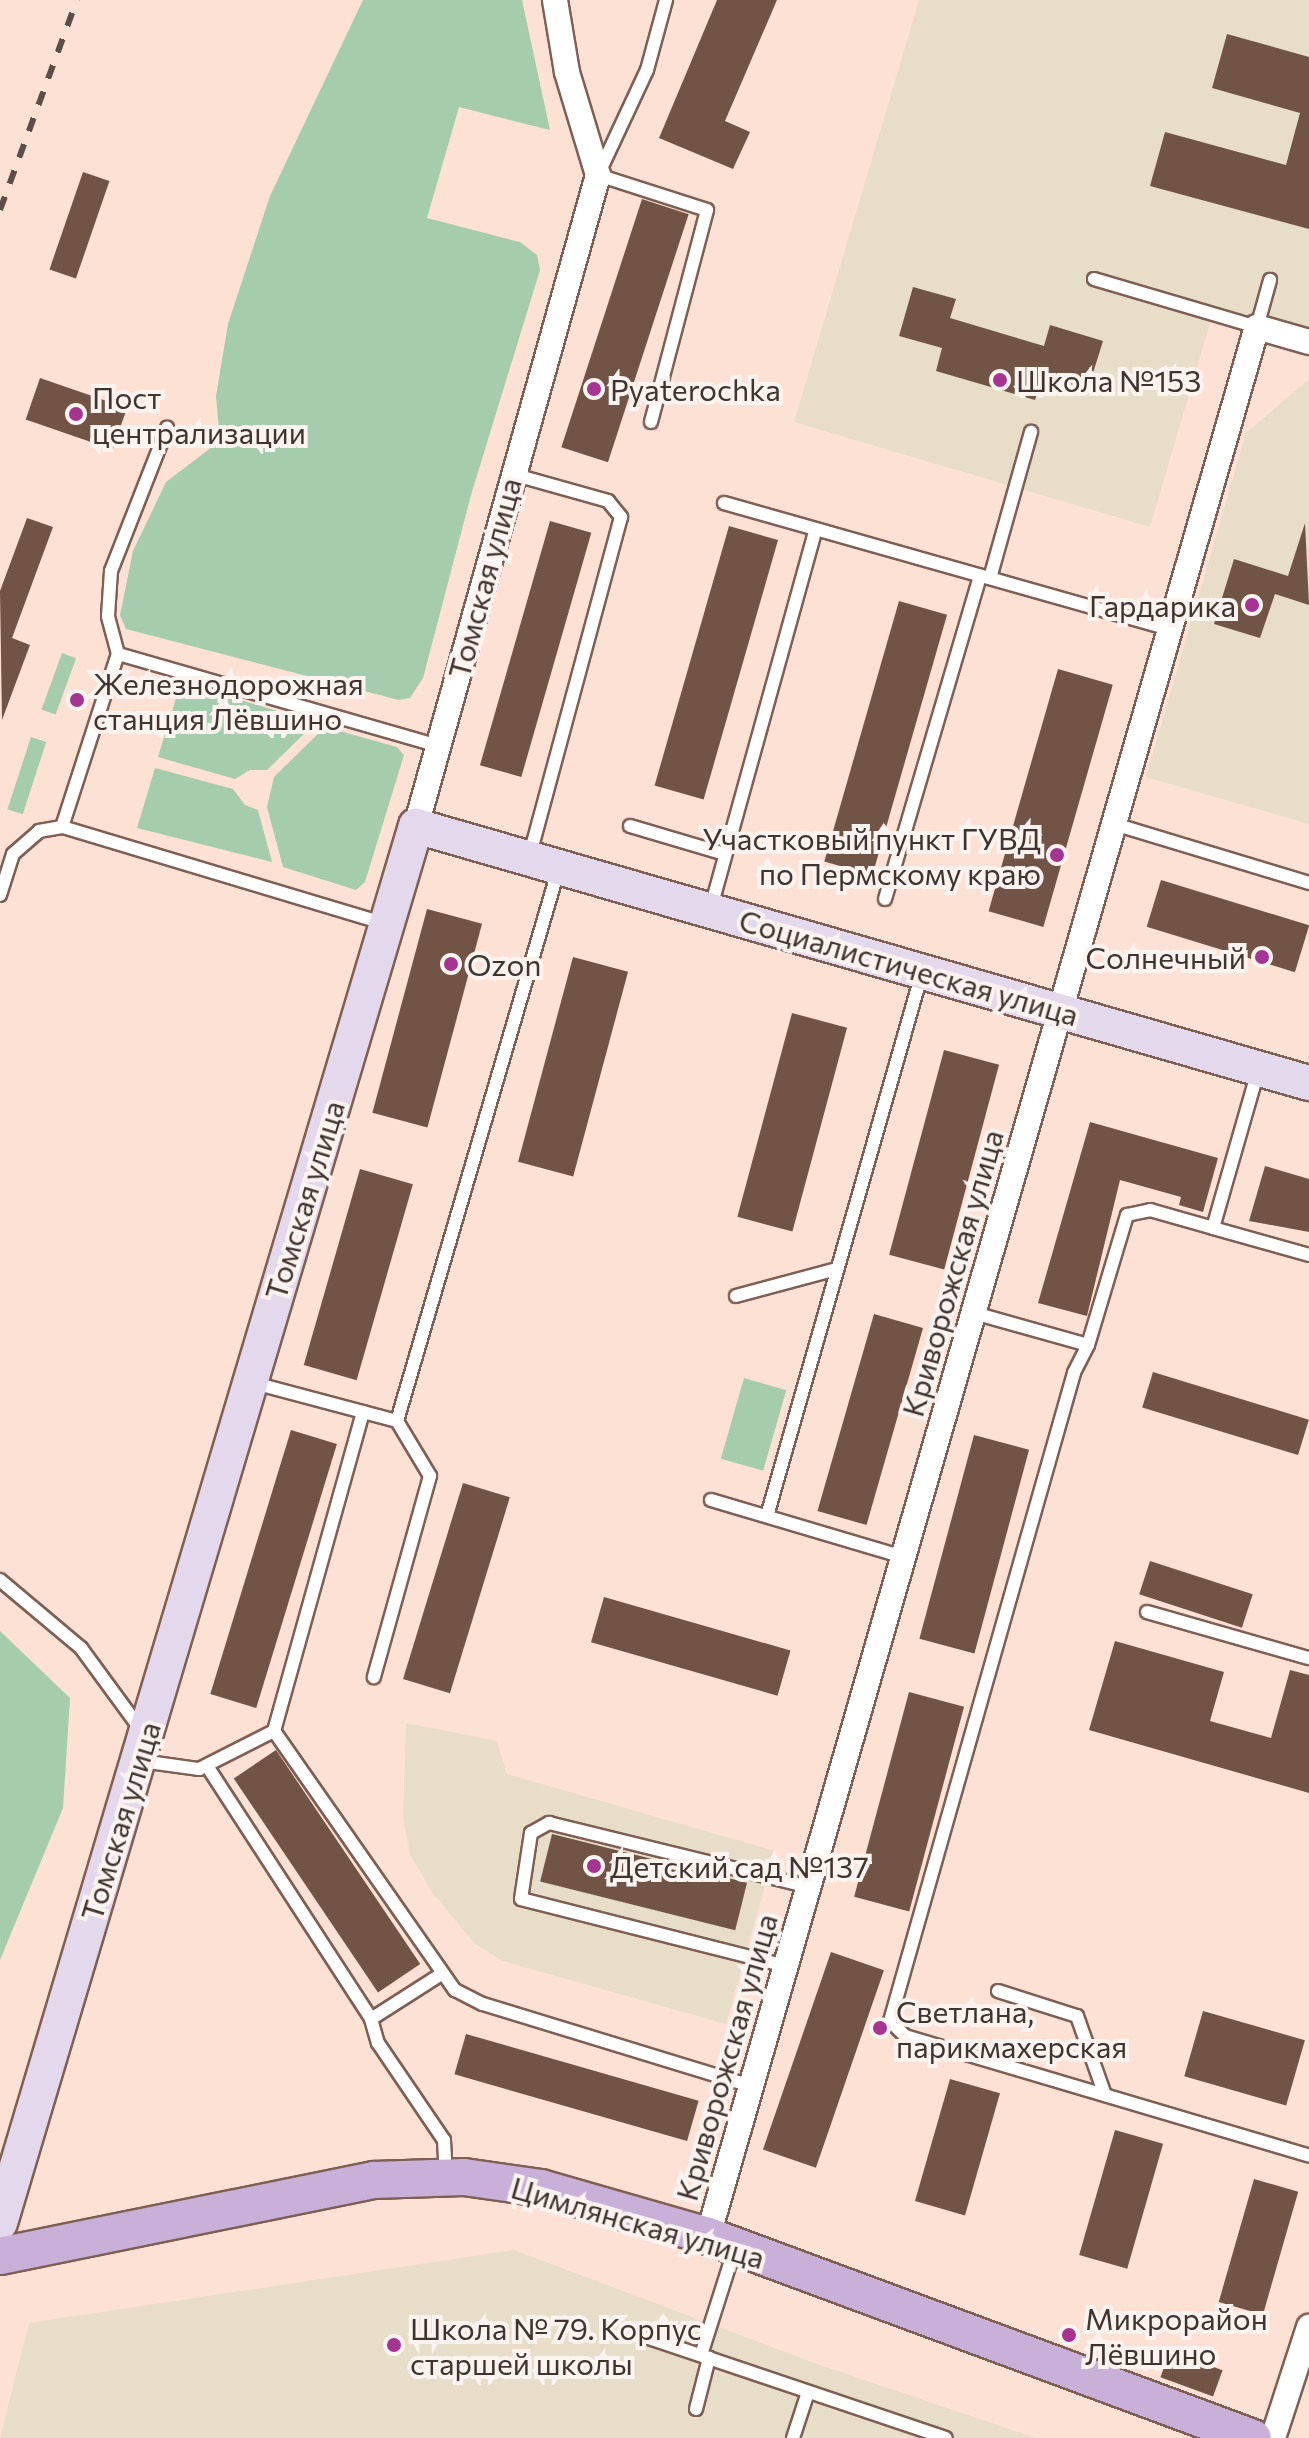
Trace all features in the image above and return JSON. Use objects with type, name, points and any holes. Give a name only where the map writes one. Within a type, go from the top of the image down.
[{"type":"main road","name":"Цимлянская улица","points":[[0,2256],[374,2180],[447,2177],[541,2188],[722,2242],[1253,2438]]},
{"type":"street","points":[[555,0],[567,72],[598,175]]},
{"type":"street","name":"Томская улица","points":[[0,2223],[416,826],[598,175]]},
{"type":"street","points":[[1257,327],[1309,342]]},
{"type":"street","name":"Криворожская улица","points":[[722,2242],[752,2086],[1257,327]]},
{"type":"street","name":"Социалистическая улица","points":[[416,826],[1309,1083]]},
{"type":"street","points":[[1273,2438],[1309,2327]]},
{"type":"lane","points":[[651,422],[707,210],[598,175],[647,70],[666,0]]},
{"type":"lane","points":[[1094,279],[1257,327],[1270,280]]},
{"type":"lane","points":[[62,827],[118,654],[108,616],[111,571],[167,428]]},
{"type":"lane","points":[[885,899],[1031,432]]},
{"type":"lane","points":[[397,1421],[544,862],[621,517],[608,501],[512,474]]},
{"type":"lane","points":[[724,503],[1170,629]]},
{"type":"lane","points":[[710,910],[816,529]]},
{"type":"lane","points":[[118,654],[438,746]]},
{"type":"lane","points":[[1114,824],[1309,883]]},
{"type":"lane","points":[[630,826],[725,854]]},
{"type":"lane","points":[[0,895],[13,854],[39,831],[62,827],[386,924]]},
{"type":"lane","points":[[767,1516],[922,970]]},
{"type":"lane","points":[[1213,1228],[1258,1068]]},
{"type":"lane","points":[[1309,1255],[1150,1210],[1127,1215],[1088,1345],[1074,1373],[890,2021],[905,2036],[1309,2156]]},
{"type":"lane","points":[[736,1296],[837,1269]]},
{"type":"lane","points":[[974,1313],[1088,1345]]},
{"type":"lane","points":[[250,1382],[397,1421],[430,1476],[374,1677]]},
{"type":"lane","points":[[207,1766],[274,1731],[363,1412]]},
{"type":"lane","points":[[711,1500],[903,1557]]},
{"type":"lane","points":[[0,1580],[81,1648],[141,1748],[207,1766],[371,2019],[378,2043],[444,2140],[447,2177]]},
{"type":"lane","points":[[1147,1612],[1309,1658]]},
{"type":"lane","points":[[274,1731],[455,1990],[483,2004],[752,2086]]},
{"type":"lane","points":[[786,1966],[521,1899],[531,1833],[549,1823],[809,1887]]},
{"type":"lane","points":[[371,2019],[443,1973]]},
{"type":"lane","points":[[998,1991],[1077,2016],[1105,2095]]},
{"type":"lane","points":[[696,2409],[722,2242]]},
{"type":"lane","points":[[649,2338],[946,2438]]},
{"type":"lane","points":[[793,2438],[808,2392]]},
{"type":"shaded area","points":[[919,0],[1309,0],[1309,333],[1215,306],[1150,527],[794,422]]},
{"type":"shaded area","name":"Гардарика","points":[[1309,379],[1309,824],[1146,777],[1246,433]]},
{"type":"shaded area","name":"Детский сад №137","points":[[406,1723],[497,1741],[507,1774],[775,1851],[726,2024],[503,1961],[475,1944],[434,1895],[410,1855],[403,1817]]},
{"type":"shaded area","name":"Школа № 79. Корпус старшей школы","points":[[514,2250],[820,2365],[1036,2438],[0,2438],[29,2323]]},
{"type":"green space","points":[[363,0],[522,0],[550,130],[459,107],[427,218],[520,242],[537,255],[540,270],[471,495],[423,678],[410,698],[399,700],[126,629],[120,615],[133,551],[166,482],[220,441],[216,396],[228,324],[270,196]]},
{"type":"green space","points":[[62,653],[76,658],[56,715],[41,709]]},
{"type":"green space","points":[[181,682],[310,721],[311,727],[267,770],[250,770],[235,779],[158,757]]},
{"type":"green space","points":[[325,727],[397,747],[404,755],[365,882],[356,890],[283,867],[267,807],[274,777]]},
{"type":"green space","points":[[31,737],[46,742],[23,814],[8,809]]},
{"type":"green space","points":[[155,768],[233,789],[245,805],[258,810],[272,862],[137,828]]},
{"type":"green space","points":[[744,1378],[786,1390],[763,1471],[721,1459]]},
{"type":"green space","points":[[0,1631],[70,1698],[63,1808],[0,1960]]},
{"type":"building","points":[[717,0],[777,0],[725,121],[750,132],[733,169],[659,138]]},
{"type":"building","points":[[1227,34],[1309,57],[1309,229],[1150,186],[1165,132],[1286,165],[1300,113],[1212,88]]},
{"type":"building","points":[[83,172],[109,181],[76,279],[49,269]]},
{"type":"building","points":[[642,199],[689,214],[608,462],[561,447]]},
{"type":"building","points":[[913,287],[956,299],[950,318],[1044,346],[1050,325],[1103,341],[1088,389],[1042,376],[1035,400],[936,371],[942,348],[899,336]]},
{"type":"building","name":"Пост централизации","points":[[40,378],[127,408],[113,450],[26,420]]},
{"type":"building","points":[[27,518],[53,527],[12,638],[30,645],[2,720],[0,591]]},
{"type":"building","points":[[550,521],[591,533],[521,777],[480,765]]},
{"type":"building","points":[[1305,523],[1309,605],[1275,594],[1260,638],[1214,624],[1234,559],[1288,576]]},
{"type":"building","points":[[729,526],[778,540],[704,800],[655,786]]},
{"type":"building","points":[[899,601],[947,615],[872,875],[824,862]]},
{"type":"building","points":[[1058,669],[1113,685],[1043,927],[989,911]]},
{"type":"building","points":[[1161,880],[1309,925],[1295,972],[1147,927]]},
{"type":"building","points":[[427,909],[482,924],[427,1128],[372,1113]]},
{"type":"building","points":[[573,957],[628,972],[573,1177],[518,1162]]},
{"type":"building","points":[[792,1013],[847,1028],[792,1232],[737,1217]]},
{"type":"building","points":[[944,1050],[999,1065],[944,1270],[889,1255]]},
{"type":"building","points":[[1090,1122],[1218,1158],[1203,1212],[1179,1205],[1181,1197],[1120,1180],[1087,1316],[1038,1303]]},
{"type":"building","points":[[1265,1166],[1309,1179],[1309,1232],[1249,1221]]},
{"type":"building","points":[[360,1169],[413,1184],[357,1380],[304,1365]]},
{"type":"building","points":[[874,1314],[923,1328],[867,1525],[817,1511]]},
{"type":"building","points":[[1153,1372],[1309,1420],[1298,1455],[1142,1407]]},
{"type":"building","points":[[291,1430],[337,1444],[256,1708],[210,1694]]},
{"type":"building","points":[[974,1435],[1029,1450],[974,1654],[919,1639]]},
{"type":"building","points":[[463,1483],[510,1497],[450,1693],[403,1679]]},
{"type":"building","points":[[1150,1561],[1253,1594],[1242,1628],[1139,1594]]},
{"type":"building","points":[[604,1597],[790,1650],[778,1696],[591,1642]]},
{"type":"building","points":[[1115,1641],[1224,1672],[1210,1721],[1271,1738],[1290,1670],[1309,1675],[1309,1793],[1089,1730]]},
{"type":"building","points":[[909,1692],[964,1707],[909,1912],[854,1897]]},
{"type":"building","points":[[276,1750],[420,1964],[378,1992],[234,1779]]},
{"type":"building","points":[[552,1834],[747,1883],[735,1930],[540,1882]]},
{"type":"building","points":[[831,1952],[884,1970],[816,2168],[763,2150]]},
{"type":"building","points":[[1203,2011],[1305,2040],[1286,2106],[1184,2076]]},
{"type":"building","points":[[466,2034],[699,2101],[687,2141],[454,2074]]},
{"type":"building","points":[[950,2079],[1000,2093],[965,2215],[915,2201]]},
{"type":"building","points":[[1115,2130],[1163,2144],[1127,2269],[1079,2255]]},
{"type":"building","points":[[1254,2179],[1298,2192],[1263,2315],[1219,2302]]},
{"type":"building","points":[[1170,2351],[1223,2370],[1213,2396],[1160,2377]]},
{"type":"railway","points":[[0,210],[77,0]]},
{"type":"place","name":"Школа №153","points":[[1000,380]]},
{"type":"place","name":"Pyaterochka","points":[[594,389]]},
{"type":"place","name":"Пост централизации","points":[[76,414]]},
{"type":"place","name":"Гардарика","points":[[1252,605]]},
{"type":"place","name":"Железнодорожная станция Лёвшино","points":[[77,700]]},
{"type":"place","name":"Участковый пункт ГУВД по Пермскому краю","points":[[1057,855]]},
{"type":"place","name":"Солнечный","points":[[1262,957]]},
{"type":"place","name":"Ozon","points":[[451,964]]},
{"type":"place","name":"Детский сад №137","points":[[594,1866]]},
{"type":"place","name":"Светлана, парикмахерская","points":[[880,2028]]},
{"type":"place","name":"Микрорайон Лёвшино","points":[[1069,2335]]},
{"type":"place","name":"Школа № 79. Корпус старшей школы","points":[[394,2345]]}]
